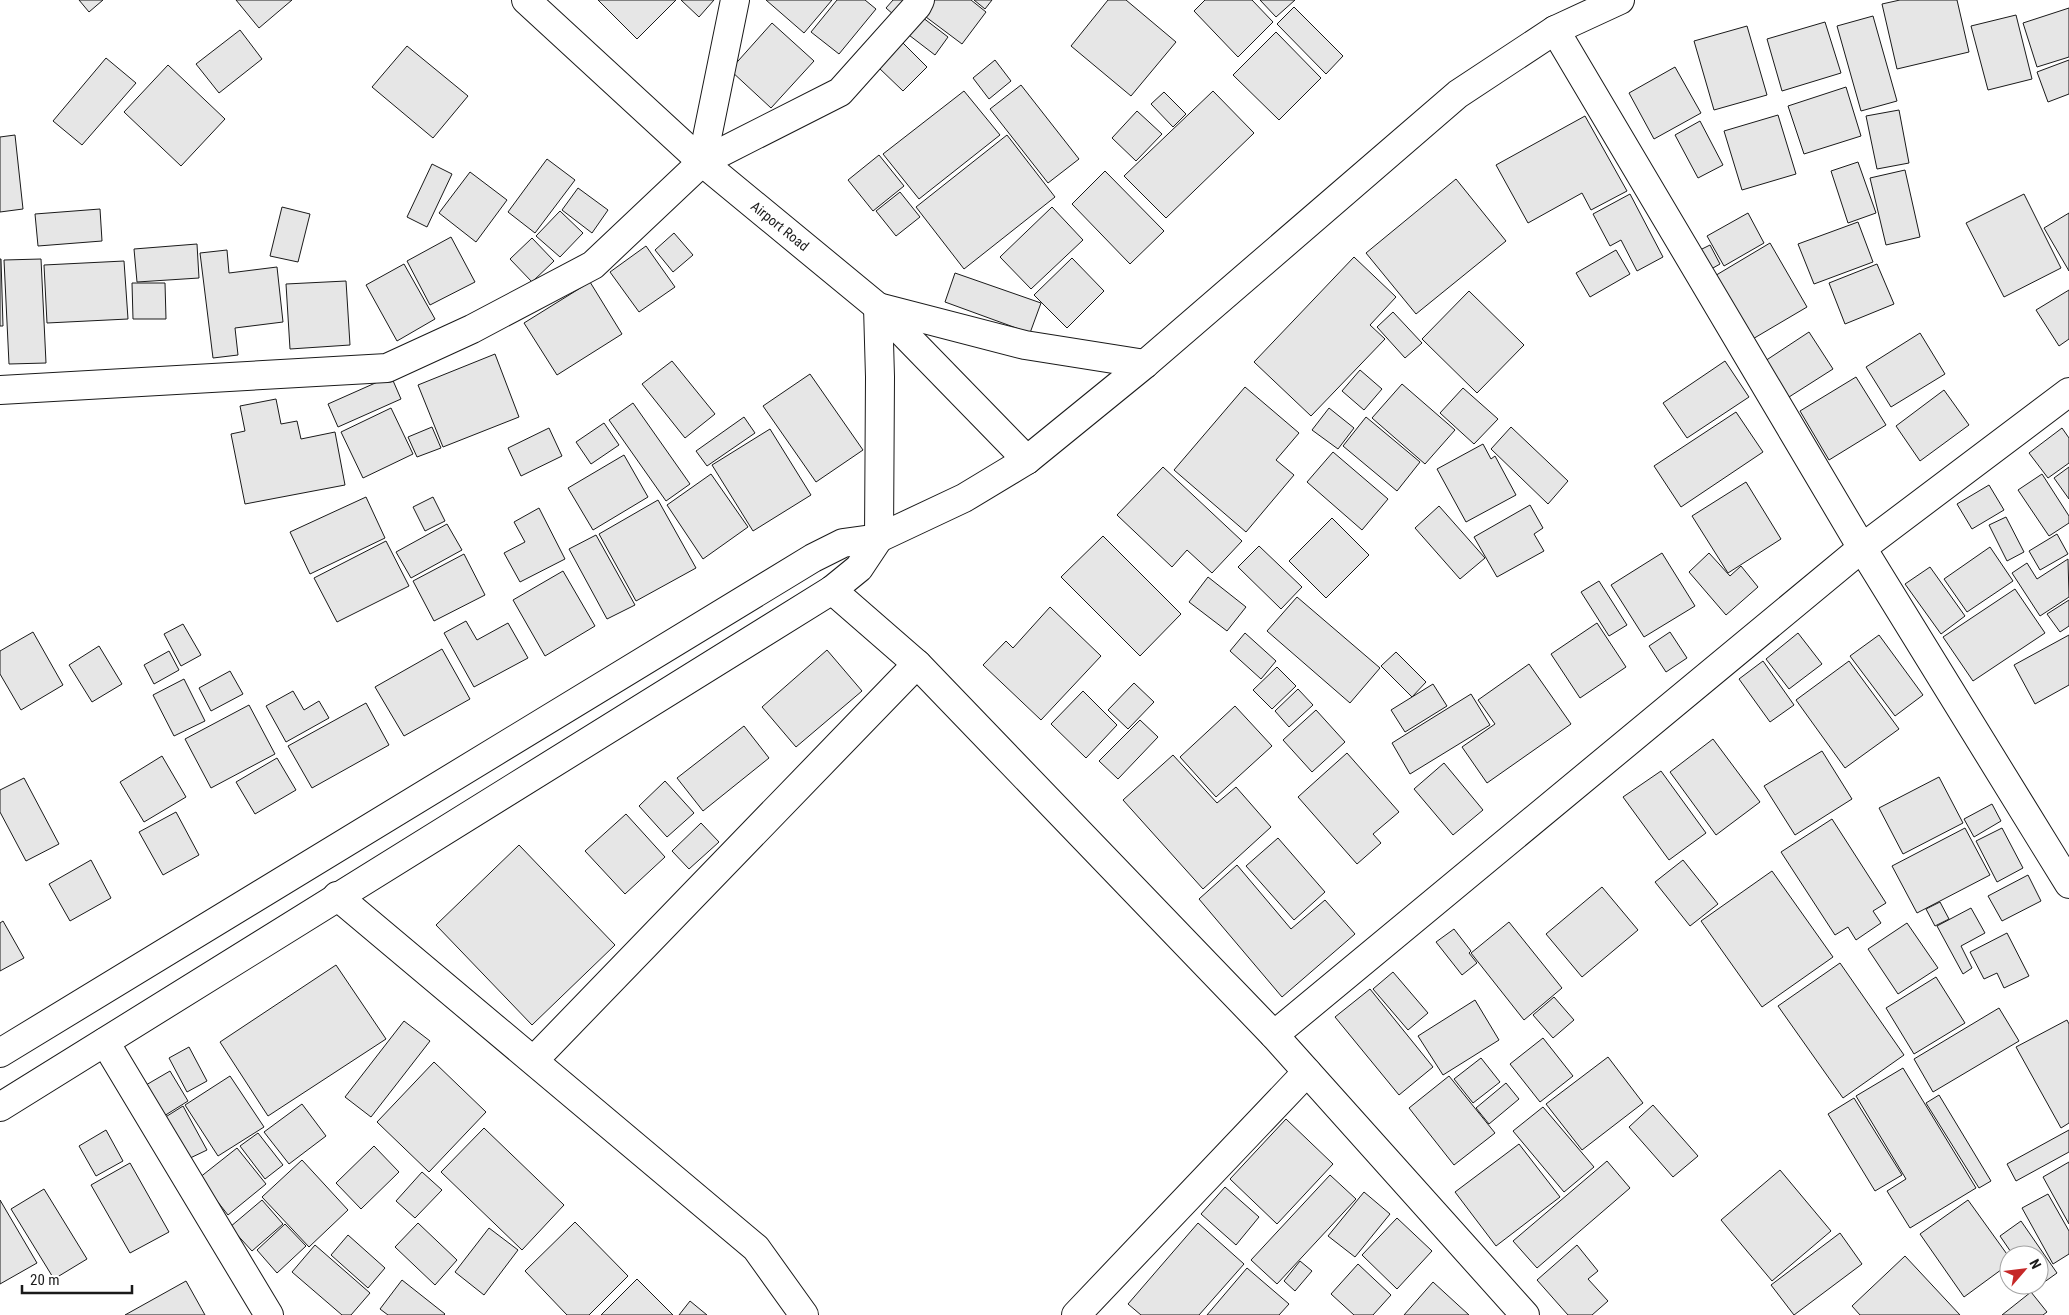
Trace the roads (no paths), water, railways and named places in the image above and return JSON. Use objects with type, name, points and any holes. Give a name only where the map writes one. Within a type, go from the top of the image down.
[{"type":"street","name":"Airport Road","points":[[526,0],[702,162],[878,306],[1027,460]]},
{"type":"street","points":[[702,162],[735,0]]},
{"type":"street","points":[[0,390],[387,368],[472,329],[593,265],[702,162],[840,92],[917,6],[920,0]]},
{"type":"street","points":[[0,1053],[813,558],[844,544],[879,538],[964,498],[1027,460],[1145,364],[1458,94],[1555,30],[1620,0]]},
{"type":"street","points":[[1555,30],[1862,548],[2069,884]]},
{"type":"street","points":[[0,1106],[832,590],[859,568],[879,538],[880,387],[878,306],[1025,345],[1145,364]]},
{"type":"street","points":[[1274,1035],[1862,548],[2069,392]]},
{"type":"street","points":[[832,590],[917,664],[1274,1035],[1525,1315]]},
{"type":"street","points":[[534,1060],[917,664]]},
{"type":"street","points":[[337,896],[756,1248],[804,1315]]},
{"type":"street","points":[[105,1042],[269,1315]]},
{"type":"street","points":[[1076,1315],[1307,1072]]}]
